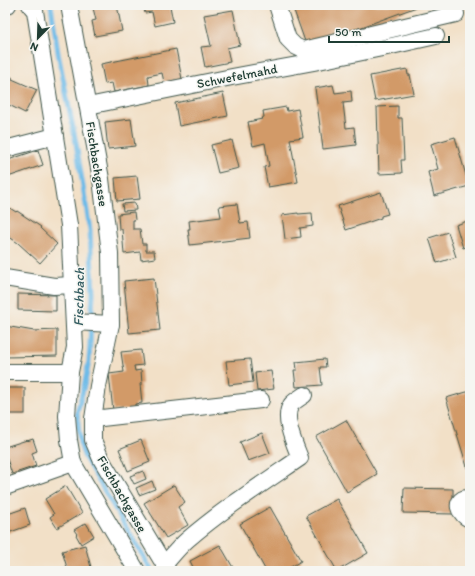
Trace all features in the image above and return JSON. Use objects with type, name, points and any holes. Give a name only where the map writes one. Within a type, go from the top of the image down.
[{"type":"street","name":"Fischbachgasse","points":[[30,5],[34,11],[69,225],[72,285],[79,322],[70,372],[67,416],[73,463],[131,569]]},
{"type":"street","name":"Fischbachgasse","points":[[68,5],[101,179],[110,253],[107,324],[93,419],[93,440],[101,459],[166,568],[186,541],[253,490],[300,458],[291,434],[288,412],[292,404],[304,396]]},
{"type":"street","points":[[277,5],[288,39],[294,46],[303,50],[460,11]]},
{"type":"street","name":"Schwefelmahd","points":[[88,106],[314,62],[436,36]]},
{"type":"street","points":[[5,149],[55,136]]},
{"type":"street","points":[[5,278],[54,286],[72,285]]},
{"type":"street","points":[[79,322],[107,324]]},
{"type":"street","points":[[5,372],[70,372]]},
{"type":"street","points":[[93,419],[262,400]]},
{"type":"street","points":[[5,487],[73,463]]},
{"type":"street","points":[[470,498],[464,498],[459,504],[461,512],[470,520]]},
{"type":"building","points":[[117,5],[122,31],[95,36],[92,21],[96,20],[93,8]]},
{"type":"building","points":[[143,5],[170,6],[173,22],[155,26],[152,12],[145,13]]},
{"type":"building","points":[[292,5],[422,5],[307,47]]},
{"type":"building","points":[[233,10],[240,45],[227,48],[230,62],[205,67],[201,47],[211,46],[204,15]]},
{"type":"building","points":[[176,49],[182,79],[164,82],[162,73],[148,76],[149,85],[114,92],[112,83],[105,84],[101,64]]},
{"type":"building","points":[[407,69],[408,75],[410,75],[414,94],[375,101],[370,76]]},
{"type":"building","points":[[5,75],[37,90],[25,113],[5,103]]},
{"type":"building","points":[[333,85],[335,93],[351,91],[352,102],[343,103],[346,128],[354,127],[356,145],[323,149],[315,88]]},
{"type":"building","points":[[223,93],[228,116],[179,126],[175,103]]},
{"type":"building","points":[[398,106],[398,118],[402,118],[404,160],[401,160],[402,173],[379,174],[377,107]]},
{"type":"building","points":[[286,107],[287,111],[298,109],[303,137],[290,139],[298,182],[268,187],[264,167],[269,166],[265,143],[253,146],[248,122],[262,119],[261,118],[264,117],[263,111]]},
{"type":"building","points":[[131,119],[135,146],[108,149],[105,122]]},
{"type":"building","points":[[455,137],[469,186],[434,196],[428,172],[438,169],[431,144]]},
{"type":"building","points":[[232,140],[239,168],[218,173],[211,145]]},
{"type":"building","points":[[38,150],[43,165],[5,178],[5,161]]},
{"type":"building","points":[[137,176],[140,199],[117,201],[115,178]]},
{"type":"building","points":[[381,192],[388,214],[381,216],[381,218],[346,230],[338,206]]},
{"type":"building","points":[[135,203],[136,210],[123,211],[122,204]]},
{"type":"building","points":[[237,204],[240,223],[248,222],[250,238],[190,245],[188,229],[190,229],[189,221],[221,217],[219,206]]},
{"type":"building","points":[[5,205],[41,227],[40,228],[57,244],[40,263],[18,243],[5,234]]},
{"type":"building","points":[[134,212],[135,220],[133,220],[133,229],[140,229],[142,244],[146,244],[146,251],[154,251],[155,258],[141,260],[140,252],[124,254],[122,229],[119,229],[118,214]]},
{"type":"building","points":[[312,213],[313,226],[300,228],[301,237],[285,239],[282,215]]},
{"type":"building","points":[[470,220],[470,246],[463,248],[456,225]]},
{"type":"building","points":[[448,232],[456,257],[437,263],[429,238]]},
{"type":"building","points":[[154,278],[160,330],[129,333],[124,281]]},
{"type":"building","points":[[18,294],[56,295],[56,311],[18,310]]},
{"type":"building","points":[[5,326],[34,331],[57,330],[57,356],[5,357]]},
{"type":"building","points":[[141,350],[143,365],[134,366],[135,371],[141,370],[142,384],[140,384],[142,403],[135,404],[135,409],[113,411],[109,374],[124,372],[121,352]]},
{"type":"building","points":[[250,359],[253,382],[229,385],[226,361]]},
{"type":"building","points":[[325,359],[326,367],[320,367],[322,385],[296,387],[294,370],[297,370],[296,362]]},
{"type":"building","points":[[271,371],[274,389],[257,391],[255,373]]},
{"type":"building","points":[[5,388],[25,388],[25,414],[5,414]]},
{"type":"building","points":[[470,391],[470,470],[468,470],[446,398]]},
{"type":"building","points":[[346,420],[377,474],[347,492],[316,437]]},
{"type":"building","points":[[262,433],[270,453],[248,461],[240,442]]},
{"type":"building","points":[[33,439],[37,451],[32,453],[36,466],[12,474],[7,459],[5,459],[5,447]]},
{"type":"building","points":[[141,440],[150,462],[128,471],[119,449]]},
{"type":"building","points":[[143,471],[146,479],[134,484],[130,476]]},
{"type":"building","points":[[152,481],[155,489],[139,495],[136,488]]},
{"type":"building","points":[[174,485],[185,502],[178,507],[188,525],[166,538],[144,503]]},
{"type":"building","points":[[66,486],[82,513],[57,528],[50,517],[54,514],[45,499]]},
{"type":"building","points":[[404,488],[453,489],[453,514],[403,513]]},
{"type":"building","points":[[337,499],[368,553],[337,571],[306,516]]},
{"type":"building","points":[[270,507],[301,561],[284,571],[266,571],[240,524]]},
{"type":"building","points":[[25,508],[30,525],[5,534],[5,515]]},
{"type":"building","points":[[86,523],[94,536],[81,544],[74,530]]},
{"type":"building","points":[[85,545],[92,571],[68,571],[62,551]]},
{"type":"building","points":[[220,545],[235,571],[195,571],[190,561]]},
{"type":"waterway","name":"Fischbach","points":[[51,5],[58,53],[76,143],[90,230],[93,293],[89,361],[77,413],[80,443],[85,458],[152,571]]}]
